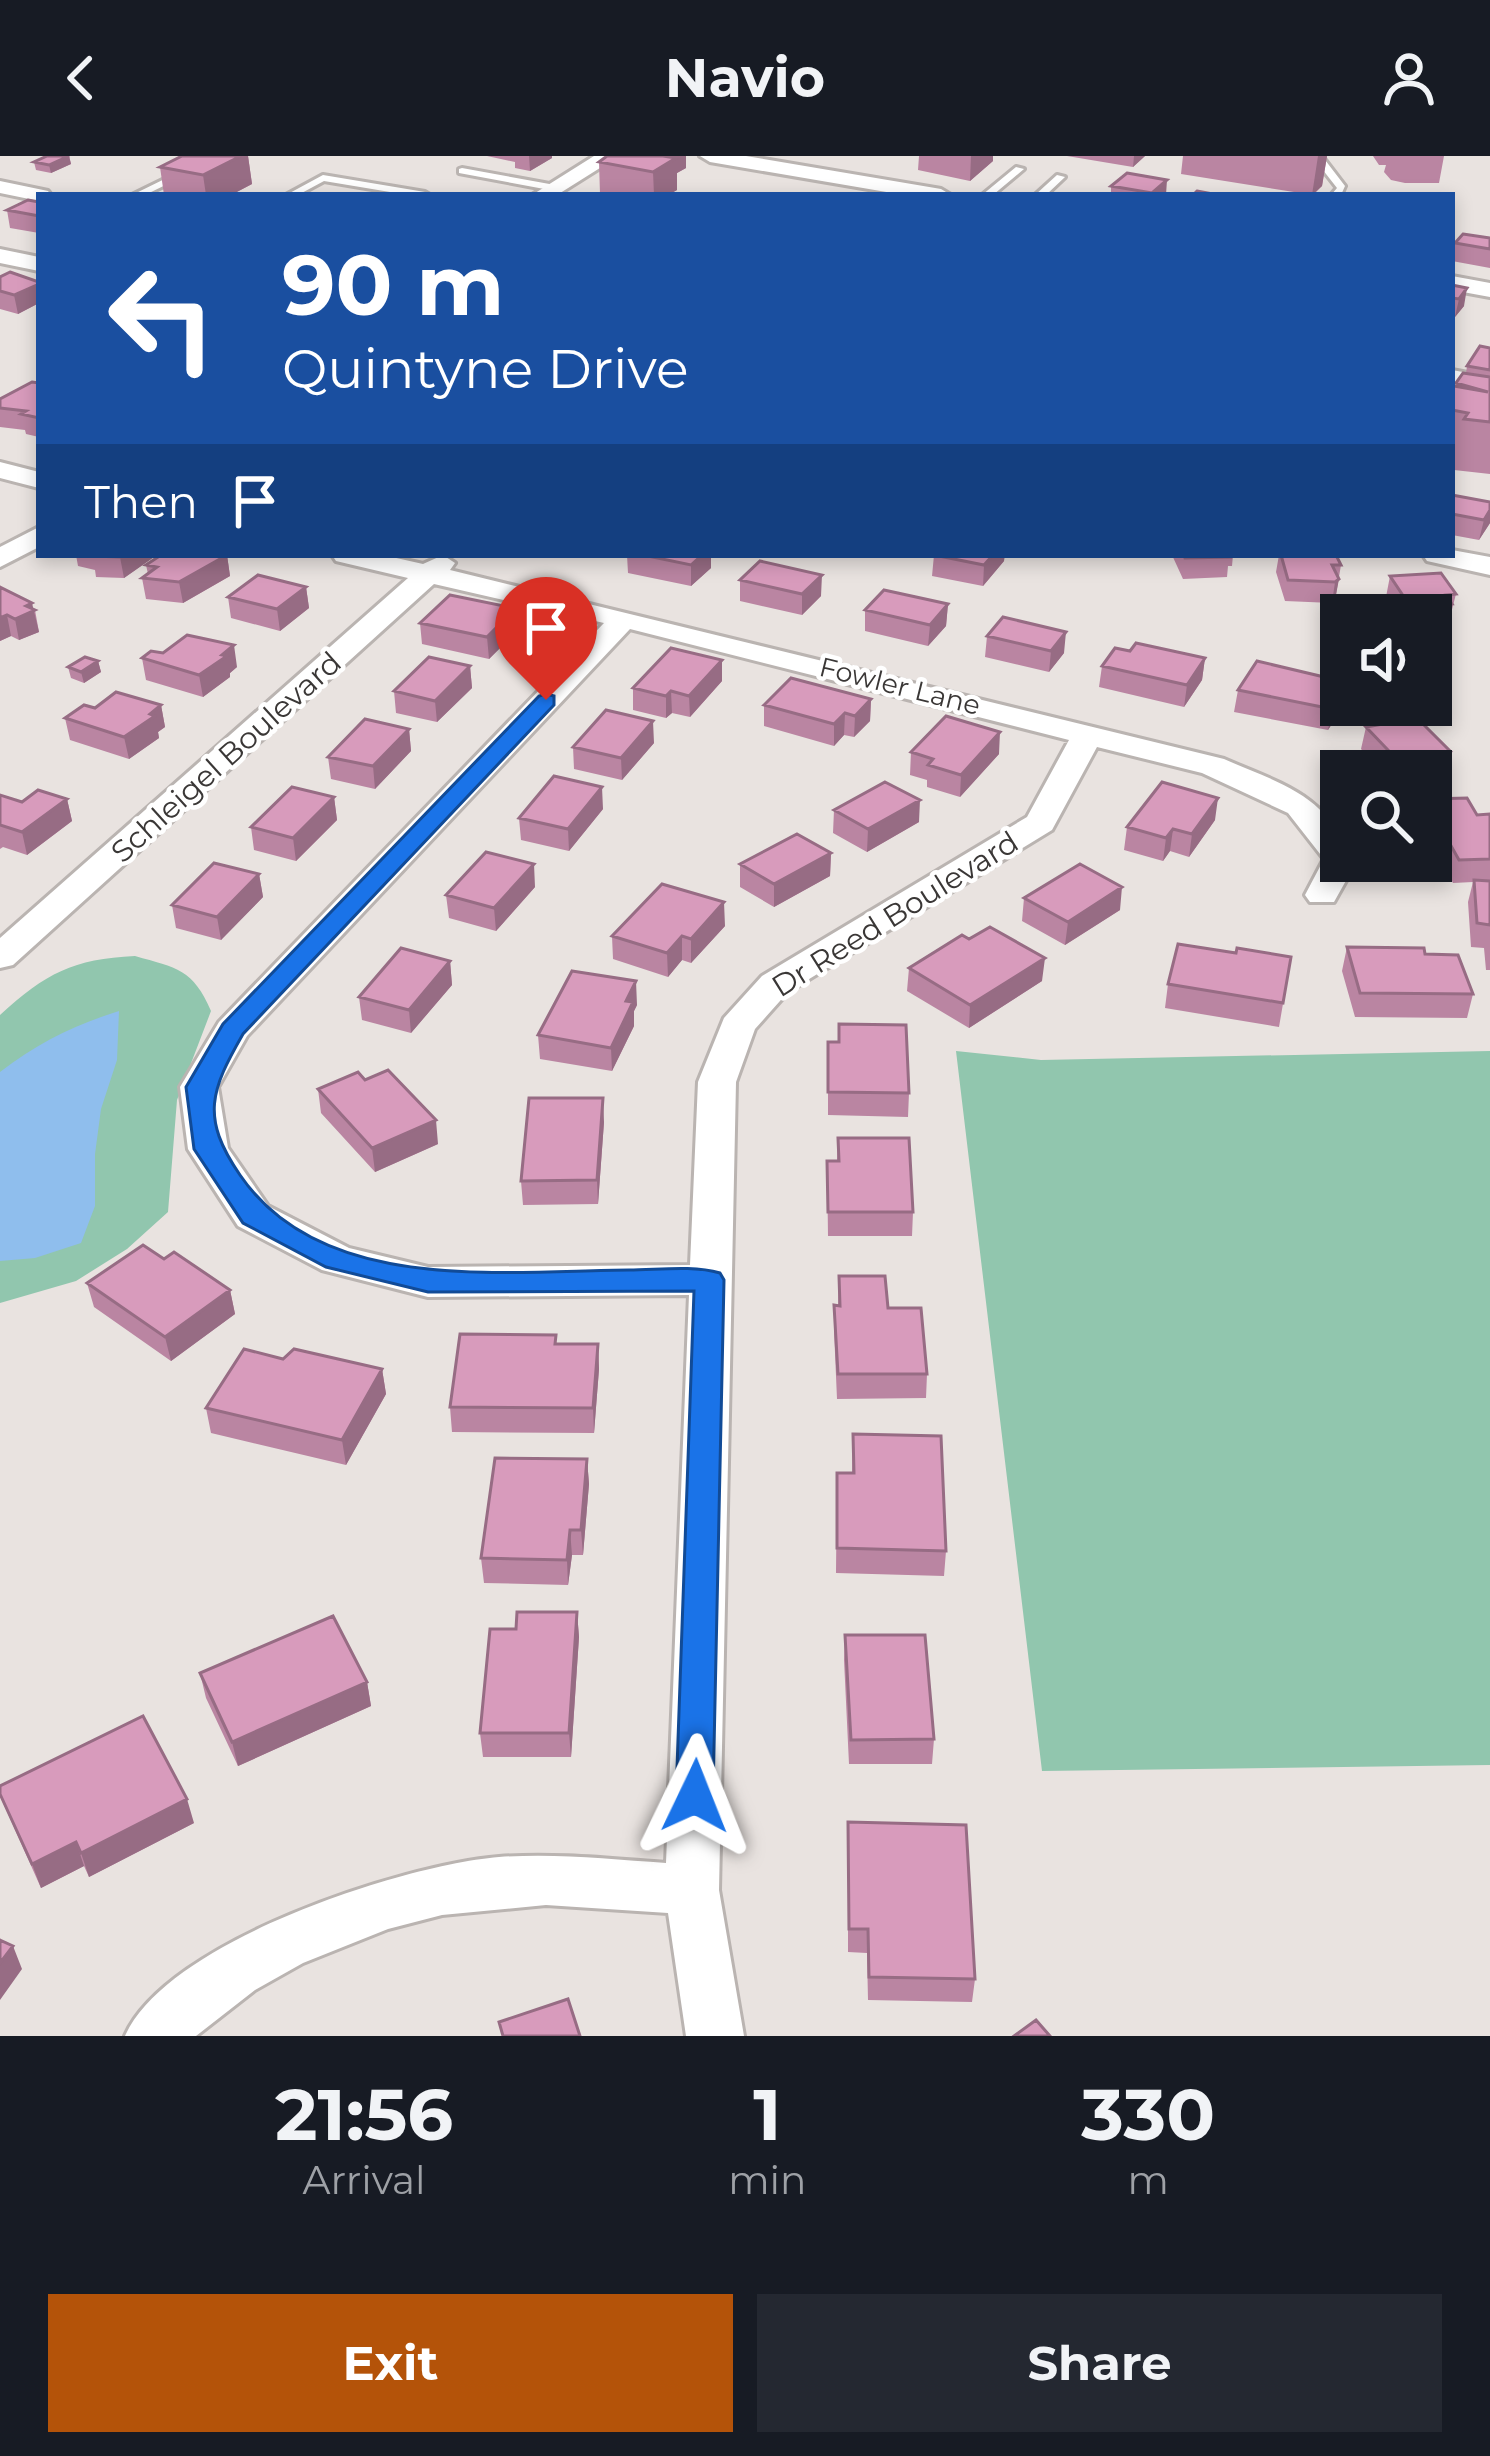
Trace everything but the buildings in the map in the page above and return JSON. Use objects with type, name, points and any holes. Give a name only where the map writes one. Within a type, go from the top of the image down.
[{"type":"street","points":[[549,191],[609,156]]},
{"type":"street","points":[[710,156],[923,192]]},
{"type":"street","points":[[831,192],[868,156]]},
{"type":"street","points":[[0,187],[36,194]]},
{"type":"street","points":[[0,256],[36,263]]},
{"type":"street","points":[[1455,284],[1490,290]]},
{"type":"street","points":[[1455,378],[1490,384]]},
{"type":"street","points":[[0,470],[36,479]]},
{"type":"street","points":[[0,560],[36,537]]},
{"type":"street","name":"Fowler Lane","points":[[374,558],[439,565],[624,619],[1213,766],[1300,806],[1320,831]]},
{"type":"street","points":[[1451,558],[1490,566]]},
{"type":"street","name":"Schleigel Boulevard","points":[[0,957],[439,565]]},
{"type":"street","points":[[624,619],[232,1030],[199,1087],[208,1149],[253,1216],[337,1260],[428,1282],[709,1280]]},
{"type":"street","name":"Dr Reed Boulevard","points":[[715,2036],[692,1890],[717,1082],[737,1026],[775,984],[1040,824],[1089,732]]},
{"type":"street","name":"Fowler Lane","points":[[1322,895],[1329,882]]},
{"type":"street","points":[[0,911],[40,922]]},
{"type":"street","points":[[154,2036],[177,2012],[308,1929],[416,1895],[542,1880],[692,1890]]},
{"type":"lane","points":[[1317,156],[1342,188],[1339,192]]},
{"type":"lane","points":[[143,192],[196,167]]},
{"type":"lane","points":[[991,192],[1018,169]]},
{"type":"lane","points":[[463,171],[549,191]]},
{"type":"lane","points":[[1043,192],[1060,176]]},
{"type":"lane","points":[[297,192],[323,178],[407,192]]},
{"type":"green space","points":[[135,956],[182,972],[197,986],[211,1011],[177,1100],[168,1212],[127,1249],[76,1281],[0,1303],[0,1015],[62,971]]},
{"type":"green space","points":[[956,1051],[1041,1060],[1490,1051],[1490,1765],[1042,1771]]},
{"type":"water","points":[[119,1011],[117,1060],[101,1109],[95,1154],[95,1206],[81,1243],[35,1258],[0,1261],[0,1072],[57,1036]]},
{"type":"route","points":[[546,700],[232,1030],[199,1087],[203,1118],[208,1149],[253,1216],[337,1260],[428,1282],[709,1280],[695,1796]]}]
